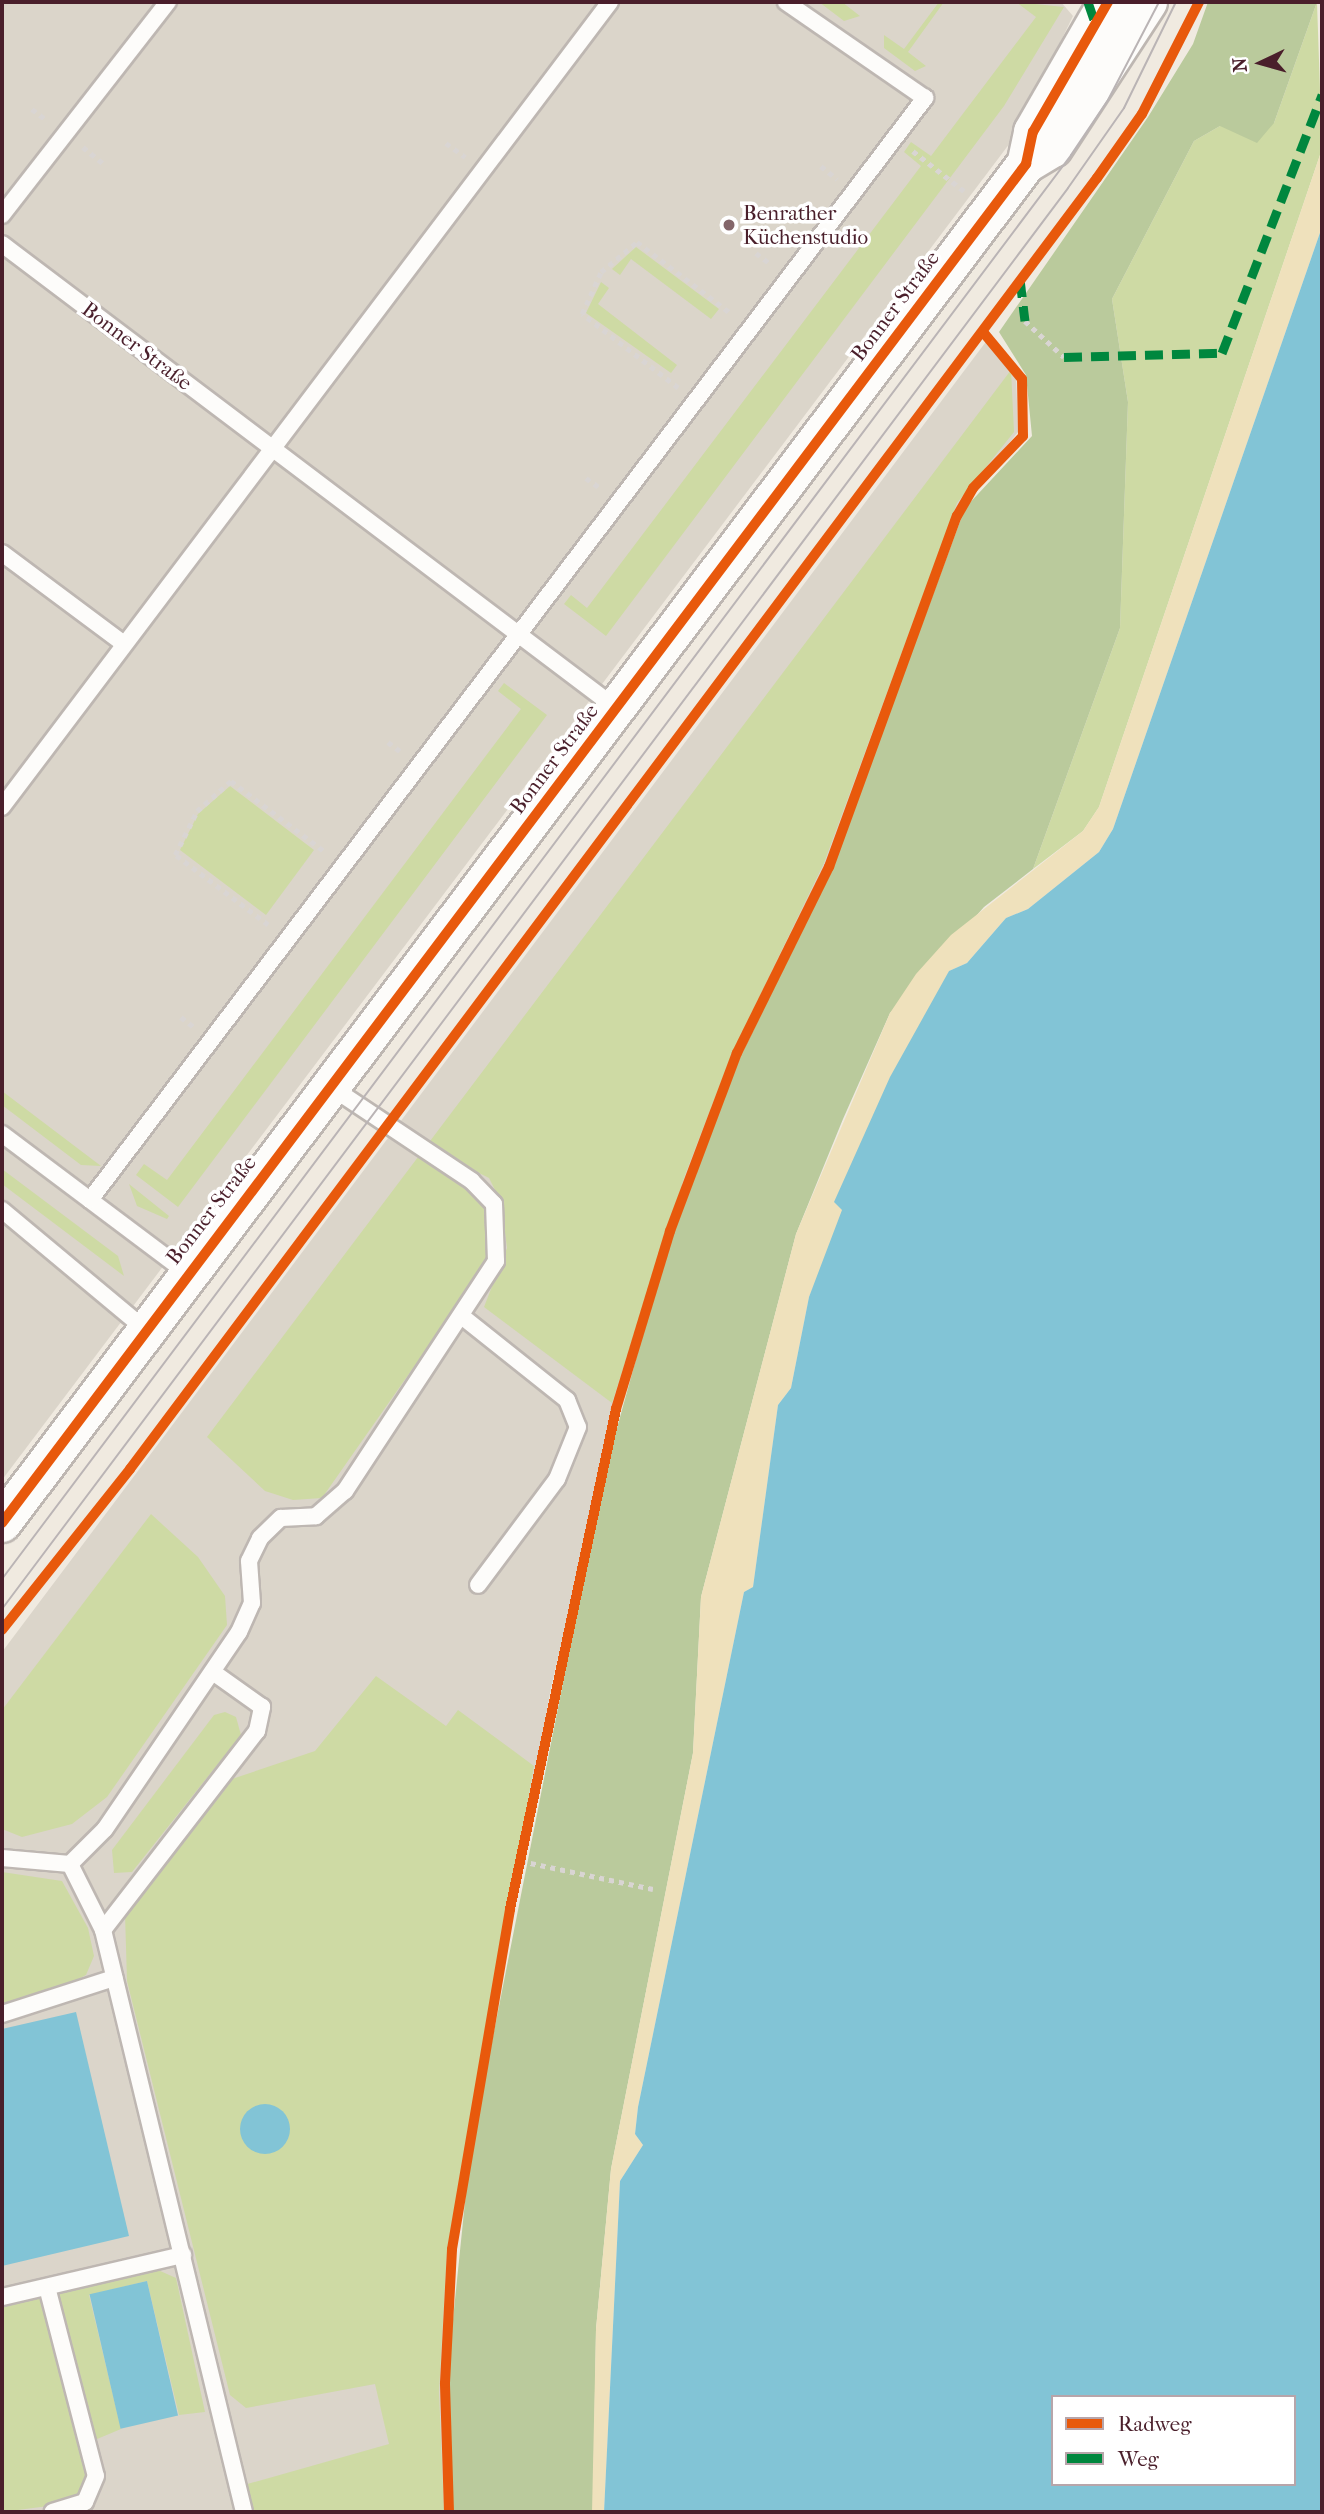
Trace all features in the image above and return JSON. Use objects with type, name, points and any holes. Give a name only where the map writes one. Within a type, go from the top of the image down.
[{"type":"main road","name":"Bonner Straße","points":[[1026,164],[1033,132],[1108,2]]},
{"type":"main road","name":"Bonner Straße","points":[[2,1523],[187,1273],[331,1087],[990,211],[1026,164],[1052,148],[1148,2]]},
{"type":"lane","points":[[2,215],[168,2]]},
{"type":"lane","points":[[2,807],[610,2]]},
{"type":"lane","points":[[90,1199],[520,636],[925,98],[786,2]]},
{"type":"lane","name":"Bonner Straße","points":[[2,244],[616,708]]},
{"type":"lane","points":[[2,553],[124,644]]},
{"type":"lane","points":[[70,1864],[105,1829],[213,1672],[252,1603],[249,1561],[260,1538],[281,1518],[316,1516],[345,1491],[464,1318],[496,1261],[494,1204],[472,1181],[331,1087]]},
{"type":"lane","name":"Bonner Straße","points":[[2,1134],[187,1273]]},
{"type":"lane","points":[[2,1210],[146,1330]]},
{"type":"lane","points":[[464,1318],[567,1400],[578,1427],[557,1479],[478,1585]]},
{"type":"lane","points":[[103,1930],[257,1731],[262,1707],[213,1672]]},
{"type":"lane","points":[[2,1858],[70,1864]]},
{"type":"lane","points":[[70,1864],[103,1930],[244,2512]]},
{"type":"lane","points":[[2,2014],[114,1978]]},
{"type":"lane","points":[[2,2297],[183,2255]]},
{"type":"lane","points":[[47,2287],[96,2476],[85,2502],[53,2512]]},
{"type":"path","points":[[895,138],[990,211]]},
{"type":"path","points":[[696,401],[582,314],[601,272],[637,242],[751,328]]},
{"type":"path","points":[[1025,321],[1064,357]]},
{"type":"path","points":[[288,940],[175,855],[197,811],[231,782],[344,867]]},
{"type":"path","points":[[522,1861],[653,1889]]},
{"type":"shaded area","points":[[2,2],[1061,2],[1073,16],[1013,139],[2,1480]]},
{"type":"shaded area","points":[[988,339],[1016,371],[1018,432],[958,507],[826,866],[733,1056],[667,1233],[617,1402],[551,1688],[449,2253],[442,2382],[446,2512],[2,2512],[2,1652]]},
{"type":"green space","points":[[819,2],[842,2],[860,16],[844,21]]},
{"type":"green space","points":[[939,2],[944,2],[908,52],[926,66],[915,71],[884,48],[884,35],[904,49]]},
{"type":"green space","points":[[1016,2],[1064,7],[1004,106],[606,636],[564,604],[571,595],[587,608],[921,166],[904,152],[911,142],[931,156],[1036,17]]},
{"type":"green space","points":[[1208,2],[1317,2],[1274,123],[1257,143],[1220,126],[1194,141],[1112,299],[1128,402],[1120,628],[1033,869],[984,907],[890,1013],[843,1119],[796,1234],[701,1597],[693,1753],[611,2169],[596,2329],[593,2512],[451,2512],[447,2378],[470,2153],[604,1475],[671,1233],[738,1062],[832,868],[965,508],[1032,436],[1026,375],[999,332],[1148,117],[1193,44]]},
{"type":"green space","points":[[1317,2],[1322,149],[1099,807],[1083,831],[1033,869],[1120,628],[1128,402],[1112,299],[1194,141],[1220,126],[1274,123]]},
{"type":"green space","points":[[636,247],[719,309],[711,319],[631,259],[620,275],[612,269]]},
{"type":"green space","points":[[601,282],[609,288],[598,304],[677,365],[671,373],[586,313]]},
{"type":"green space","points":[[1011,370],[1014,432],[957,503],[824,863],[732,1053],[685,1175],[612,1403],[484,1307],[507,1248],[501,1202],[489,1178],[451,1159],[441,1172],[484,1202],[492,1232],[488,1261],[322,1498],[293,1500],[265,1491],[207,1437]]},
{"type":"green space","points":[[504,683],[547,715],[178,1207],[136,1175],[144,1164],[167,1180],[521,709],[498,691]]},
{"type":"green space","points":[[230,786],[314,850],[266,915],[180,850],[198,814]]},
{"type":"green space","points":[[2,1091],[101,1166],[81,1165],[2,1105]]},
{"type":"green space","points":[[2,1169],[118,1256],[124,1276],[2,1184]]},
{"type":"green space","points":[[129,1184],[169,1216],[167,1219],[137,1206]]},
{"type":"green space","points":[[151,1514],[198,1557],[225,1596],[227,1625],[107,1797],[72,1824],[22,1837],[2,1829],[2,1710]]},
{"type":"green space","points":[[376,1676],[446,1726],[458,1710],[534,1766],[447,2250],[439,2392],[444,2512],[250,2512],[244,2485],[389,2444],[375,2384],[246,2408],[230,2395],[127,1981],[125,1914],[223,1782],[315,1751]]},
{"type":"green space","points":[[225,1712],[236,1717],[241,1735],[132,1872],[114,1873],[112,1850],[214,1715]]},
{"type":"green space","points":[[2,1872],[62,1881],[88,1928],[94,1956],[86,1975],[34,2002],[2,2009]]},
{"type":"green space","points":[[158,2270],[176,2278],[205,2412],[179,2415],[147,2281],[89,2295],[121,2429],[90,2442],[55,2295]]},
{"type":"green space","points":[[44,2296],[89,2474],[72,2503],[2,2512],[2,2306]]},
{"type":"sand","points":[[1322,149],[1322,227],[1113,829],[1099,852],[1028,909],[1006,918],[967,963],[949,971],[809,1297],[791,1388],[778,1405],[753,1587],[744,1592],[638,2107],[635,2134],[643,2145],[620,2181],[604,2512],[592,2512],[596,2329],[611,2169],[693,1753],[701,1597],[796,1234],[890,1013],[916,974],[951,935],[1083,831],[1099,807]]},
{"type":"water","points":[[1322,227],[1322,2512],[604,2512],[620,2181],[643,2145],[635,2134],[638,2107],[744,1592],[753,1587],[778,1405],[791,1388],[809,1297],[842,1210],[834,1202],[890,1077],[949,971],[967,963],[1006,918],[1028,909],[1099,852],[1113,829]]},
{"type":"water","points":[[76,2012],[129,2236],[2,2266],[2,2029]]},
{"type":"water","points":[[265,2104],[283,2111],[290,2129],[283,2147],[265,2154],[247,2147],[240,2129],[247,2111]]},
{"type":"water","points":[[147,2281],[178,2415],[121,2429],[90,2294]]},
{"type":"tram line","points":[[2,1579],[1071,155],[1108,100],[1159,2]]},
{"type":"tram line","points":[[2,1609],[1068,188],[1124,108],[1176,2]]},
{"type":"marked path","points":[[1088,2],[1096,25]]},
{"type":"marked path","points":[[1064,357],[1222,353],[1322,95]]},
{"type":"marked path","points":[[1020,279],[1025,321]]},
{"type":"cycle path","points":[[2,1523],[1026,164],[1033,132],[1108,2]]},
{"type":"cycle path","points":[[2,1630],[130,1469],[1097,178],[1142,114],[1199,2]]},
{"type":"cycle path","points":[[449,2512],[445,2383],[452,2249],[510,1909],[616,1409],[670,1231],[737,1053],[829,867],[957,516],[973,488],[1023,436],[1022,379],[983,332]]},
{"type":"place","name":"Benrather Küchenstudio","points":[[729,225]]}]
